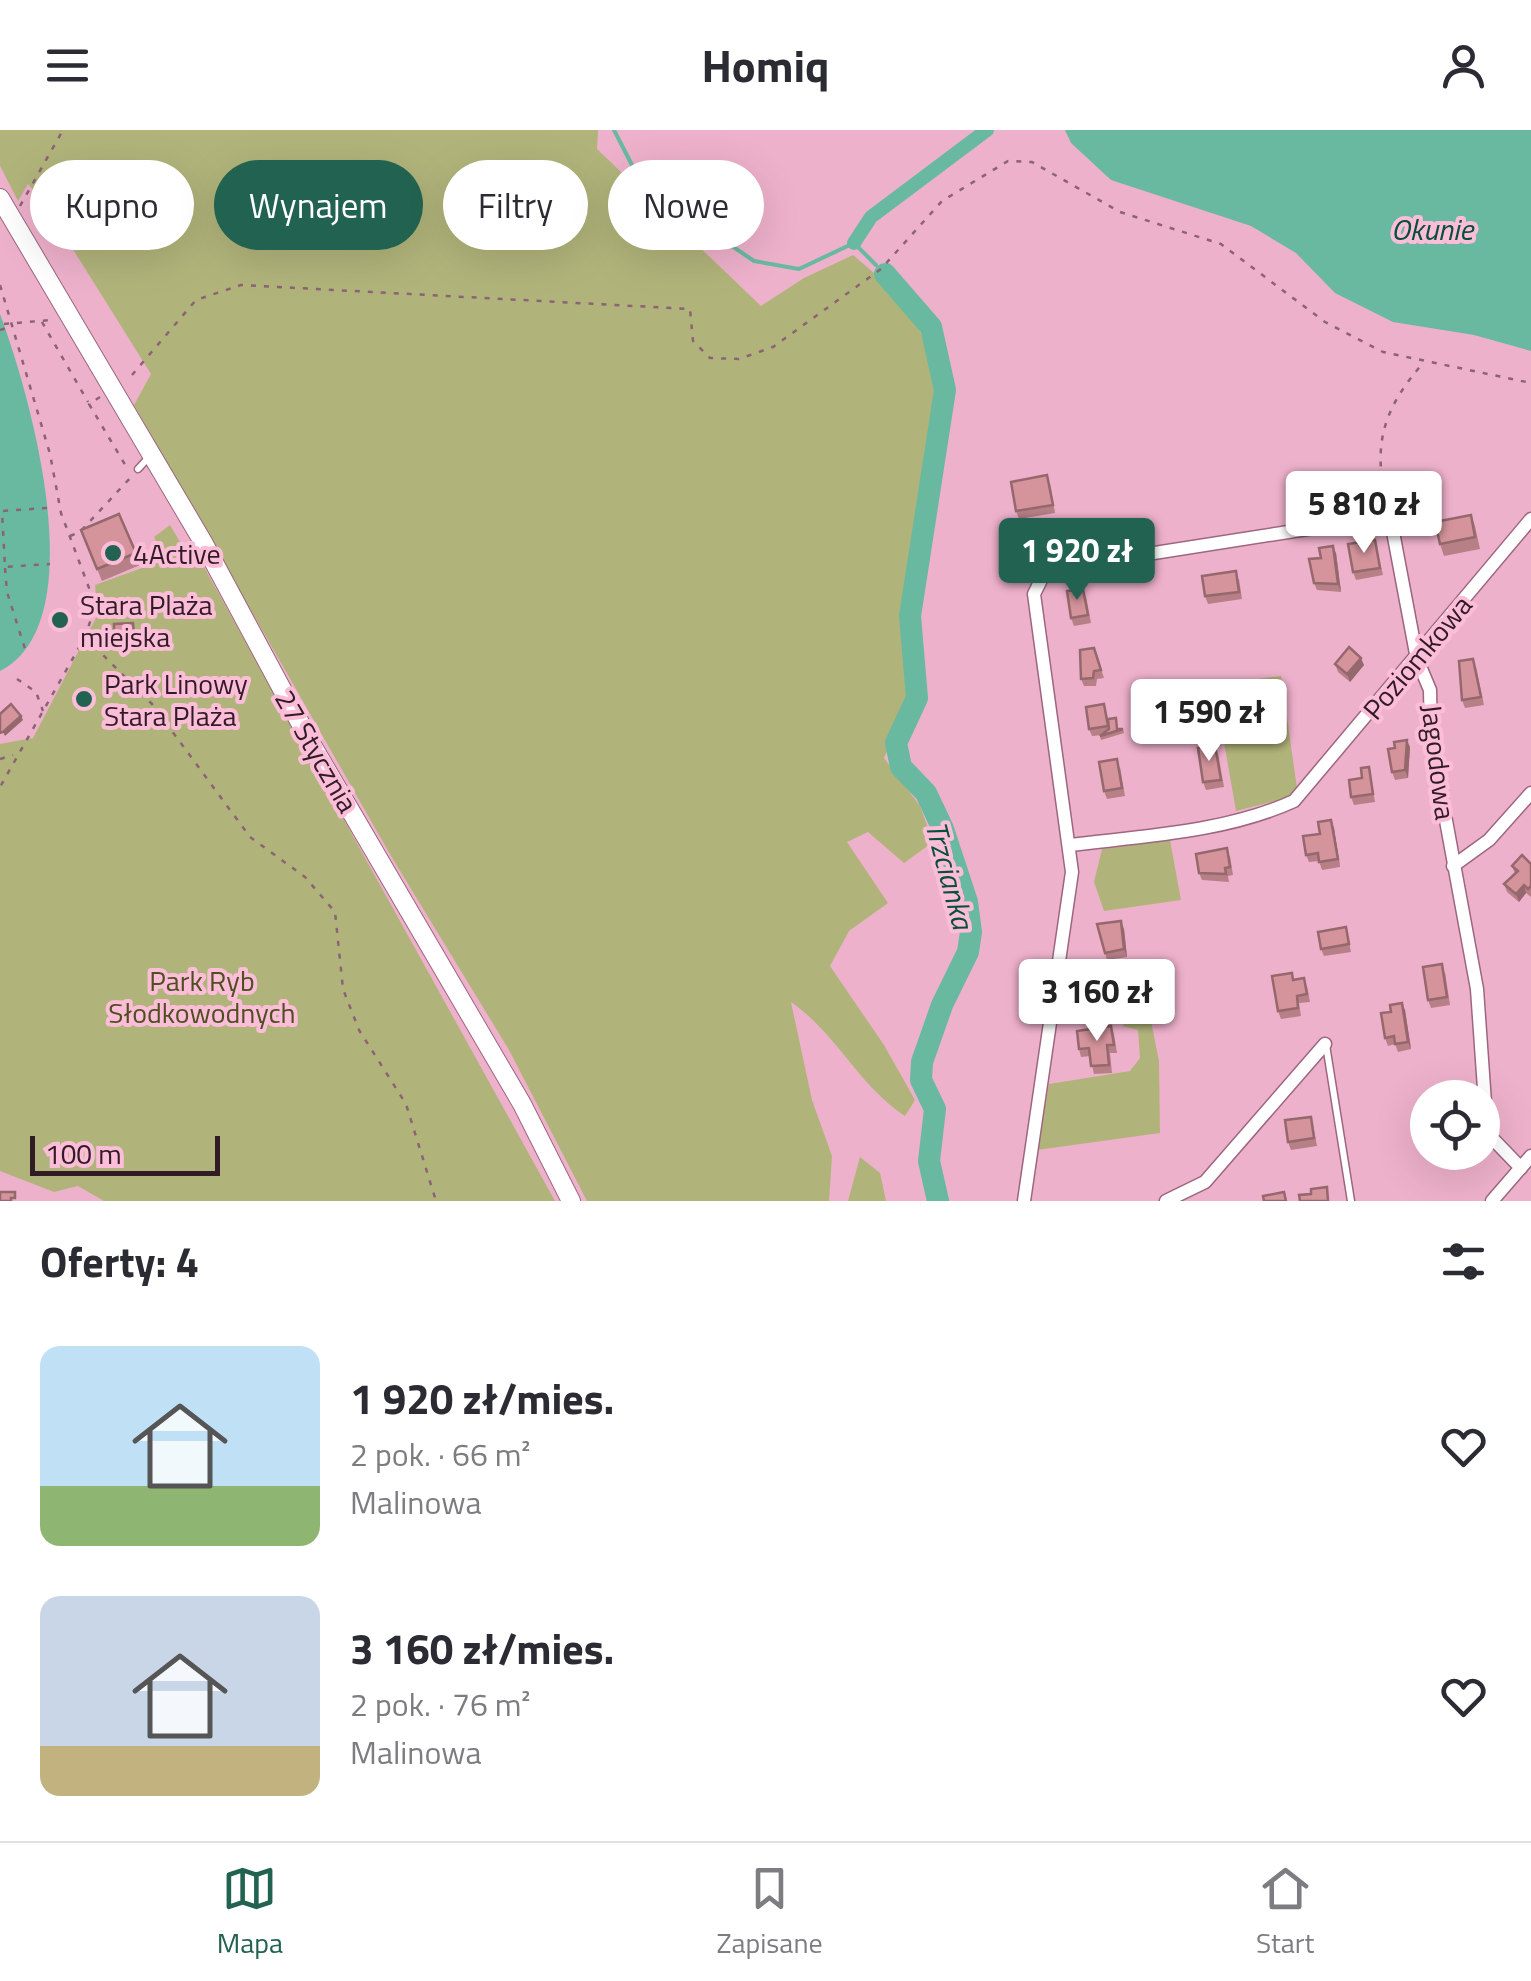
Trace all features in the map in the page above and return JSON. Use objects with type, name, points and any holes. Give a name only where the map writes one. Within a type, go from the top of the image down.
[{"type":"main road","name":"27 Stycznia","points":[[0,198],[152,454],[312,745],[522,1104],[571,1201]]},
{"type":"street","name":"Jagodowa","points":[[1390,516],[1418,660],[1430,690],[1431,738],[1477,989],[1486,1117],[1492,1138],[1521,1168]]},
{"type":"street","points":[[1024,1201],[1072,872],[1034,594],[1046,570],[1390,516]]},
{"type":"street","name":"Poziomkowa","points":[[1070,845],[1182,831],[1269,813],[1294,801],[1418,660],[1531,519]]},
{"type":"street","points":[[1453,866],[1489,840],[1531,793]]},
{"type":"street","points":[[1166,1201],[1206,1182],[1325,1044]]},
{"type":"street","points":[[1492,1201],[1531,1156]]},
{"type":"lane","points":[[135,472],[152,454]]},
{"type":"lane","points":[[1325,1044],[1350,1201]]},
{"type":"path","points":[[12,220],[63,130]]},
{"type":"path","points":[[132,375],[196,300],[241,285],[690,309],[694,341],[702,350],[710,358],[739,360],[773,347],[824,314],[881,270],[942,201],[1008,161],[1032,162],[1120,212],[1221,244],[1325,322],[1383,352],[1531,383]]},
{"type":"path","points":[[0,285],[14,324],[69,536],[94,610],[85,637],[0,787]]},
{"type":"path","points":[[4,324],[51,320]]},
{"type":"path","points":[[42,322],[89,404],[135,472],[134,483]]},
{"type":"path","points":[[0,330],[14,324]]},
{"type":"path","points":[[1390,516],[1378,444],[1399,391],[1425,361]]},
{"type":"path","points":[[89,404],[114,388]]},
{"type":"path","points":[[69,536],[80,532],[135,472]]},
{"type":"path","points":[[26,652],[6,592],[2,511],[47,508]]},
{"type":"path","points":[[5,567],[50,564]]},
{"type":"path","points":[[85,637],[152,704],[250,838],[305,876],[335,912],[343,988],[359,1030],[406,1104],[436,1201]]},
{"type":"path","points":[[17,679],[36,692],[44,712]]},
{"type":"path","points":[[0,759],[16,754]]},
{"type":"green space","points":[[0,130],[598,130],[597,149],[608,160],[608,250],[703,250],[761,306],[804,278],[853,255],[881,279],[917,322],[936,377],[928,465],[901,624],[911,698],[884,758],[920,806],[933,842],[904,863],[868,832],[847,842],[888,903],[849,931],[830,966],[884,1045],[915,1100],[905,1116],[889,1104],[791,1002],[812,1100],[832,1156],[829,1201],[587,1201],[509,1050],[391,856],[134,405],[151,374],[73,250],[194,250],[194,160],[30,160],[30,186],[28,184],[18,201],[0,166]]},
{"type":"green space","name":"Park Ryb Słodkowodnych","points":[[170,525],[186,552],[194,549],[555,1201],[104,1201],[78,1186],[54,1192],[0,1171],[0,744],[33,738],[98,614],[95,585],[164,560],[154,537]]},
{"type":"green space","points":[[1281,676],[1297,788],[1291,797],[1236,811],[1215,690],[1234,682]]},
{"type":"green space","points":[[1170,840],[1181,900],[1104,911],[1094,882],[1102,849]]},
{"type":"green space","points":[[1150,1016],[1159,1061],[1160,1133],[1037,1150],[1049,1084],[1130,1071],[1140,1058],[1138,1030],[1122,1026],[1132,1018]]},
{"type":"green space","points":[[860,1157],[880,1173],[886,1201],[848,1201]]},
{"type":"water","name":"Okunie","points":[[1065,130],[1531,130],[1531,351],[1474,335],[1393,322],[1335,293],[1296,253],[1251,226],[1111,180],[1071,143]]},
{"type":"water","points":[[0,314],[38,448],[50,557],[45,606],[29,645],[0,671]]},
{"type":"building","points":[[1047,475],[1053,505],[1016,511],[1011,482]]},
{"type":"building","name":"4Active","points":[[119,514],[136,553],[97,569],[81,530]]},
{"type":"building","points":[[1471,515],[1475,537],[1440,544],[1435,522]]},
{"type":"building","points":[[1375,540],[1380,568],[1353,572],[1348,544]]},
{"type":"building","points":[[1333,546],[1338,584],[1314,583],[1309,559],[1321,558],[1319,548]]},
{"type":"building","points":[[1236,571],[1239,592],[1205,596],[1202,576]]},
{"type":"building","points":[[1083,589],[1088,615],[1071,618],[1067,591]]},
{"type":"building","points":[[133,623],[134,633],[114,633],[114,624]]},
{"type":"building","points":[[1349,647],[1361,658],[1347,674],[1335,664]]},
{"type":"building","points":[[1094,648],[1101,670],[1094,671],[1093,678],[1081,679],[1080,650]]},
{"type":"building","points":[[1473,659],[1481,697],[1462,700],[1459,661]]},
{"type":"building","points":[[11,704],[21,716],[0,733],[0,714]]},
{"type":"building","points":[[1104,704],[1108,726],[1089,729],[1086,707]]},
{"type":"building","points":[[1116,718],[1117,729],[1123,729],[1100,736],[1109,729],[1108,719]]},
{"type":"building","points":[[1407,740],[1405,770],[1392,772],[1388,749],[1395,748],[1394,742]]},
{"type":"building","points":[[1215,745],[1221,780],[1203,782],[1198,748]]},
{"type":"building","points":[[1117,759],[1122,788],[1104,791],[1099,762]]},
{"type":"building","points":[[1369,767],[1373,794],[1351,797],[1349,780],[1362,778],[1361,768]]},
{"type":"building","points":[[1331,820],[1338,859],[1319,862],[1318,853],[1306,855],[1303,836],[1320,834],[1318,822]]},
{"type":"building","points":[[1227,848],[1230,867],[1225,868],[1226,874],[1199,873],[1196,854]]},
{"type":"building","points":[[1522,855],[1531,864],[1531,886],[1528,889],[1524,885],[1516,894],[1504,884],[1518,871],[1512,866]]},
{"type":"building","points":[[1121,921],[1124,949],[1105,953],[1097,924]]},
{"type":"building","points":[[1346,927],[1349,944],[1321,949],[1318,932]]},
{"type":"building","points":[[1442,964],[1447,997],[1428,1000],[1423,967]]},
{"type":"building","points":[[1292,973],[1293,980],[1304,978],[1307,994],[1297,996],[1298,1008],[1278,1011],[1272,976]]},
{"type":"building","points":[[1402,1003],[1408,1042],[1395,1044],[1394,1036],[1385,1038],[1381,1013],[1391,1012],[1390,1005]]},
{"type":"building","points":[[1111,1026],[1114,1045],[1107,1045],[1109,1065],[1091,1066],[1089,1048],[1079,1049],[1077,1031]]},
{"type":"building","points":[[1311,1117],[1314,1138],[1288,1142],[1285,1120]]},
{"type":"building","points":[[1327,1187],[1328,1201],[1300,1201],[1299,1195]]},
{"type":"building","points":[[0,1192],[15,1192],[15,1198],[0,1201]]},
{"type":"building","points":[[1284,1192],[1286,1201],[1264,1201],[1263,1196]]},
{"type":"waterway","name":"Trzcianka","points":[[614,130],[633,167],[670,204],[754,261],[799,269],[854,243],[876,265]]},
{"type":"waterway","points":[[854,243],[871,217],[987,130]]},
{"type":"waterway","name":"Trzcianka","points":[[885,274],[931,327],[945,390],[910,616],[917,698],[896,743],[901,767],[926,793],[943,829],[967,902],[971,932],[968,952],[942,1005],[922,1062],[921,1080],[935,1109],[929,1161],[938,1201]]},
{"type":"place","name":"4Active","points":[[113,553]]},
{"type":"place","name":"Stara Plaża miejska","points":[[60,620]]},
{"type":"place","name":"Park Linowy Stara Plaża","points":[[84,699]]}]
